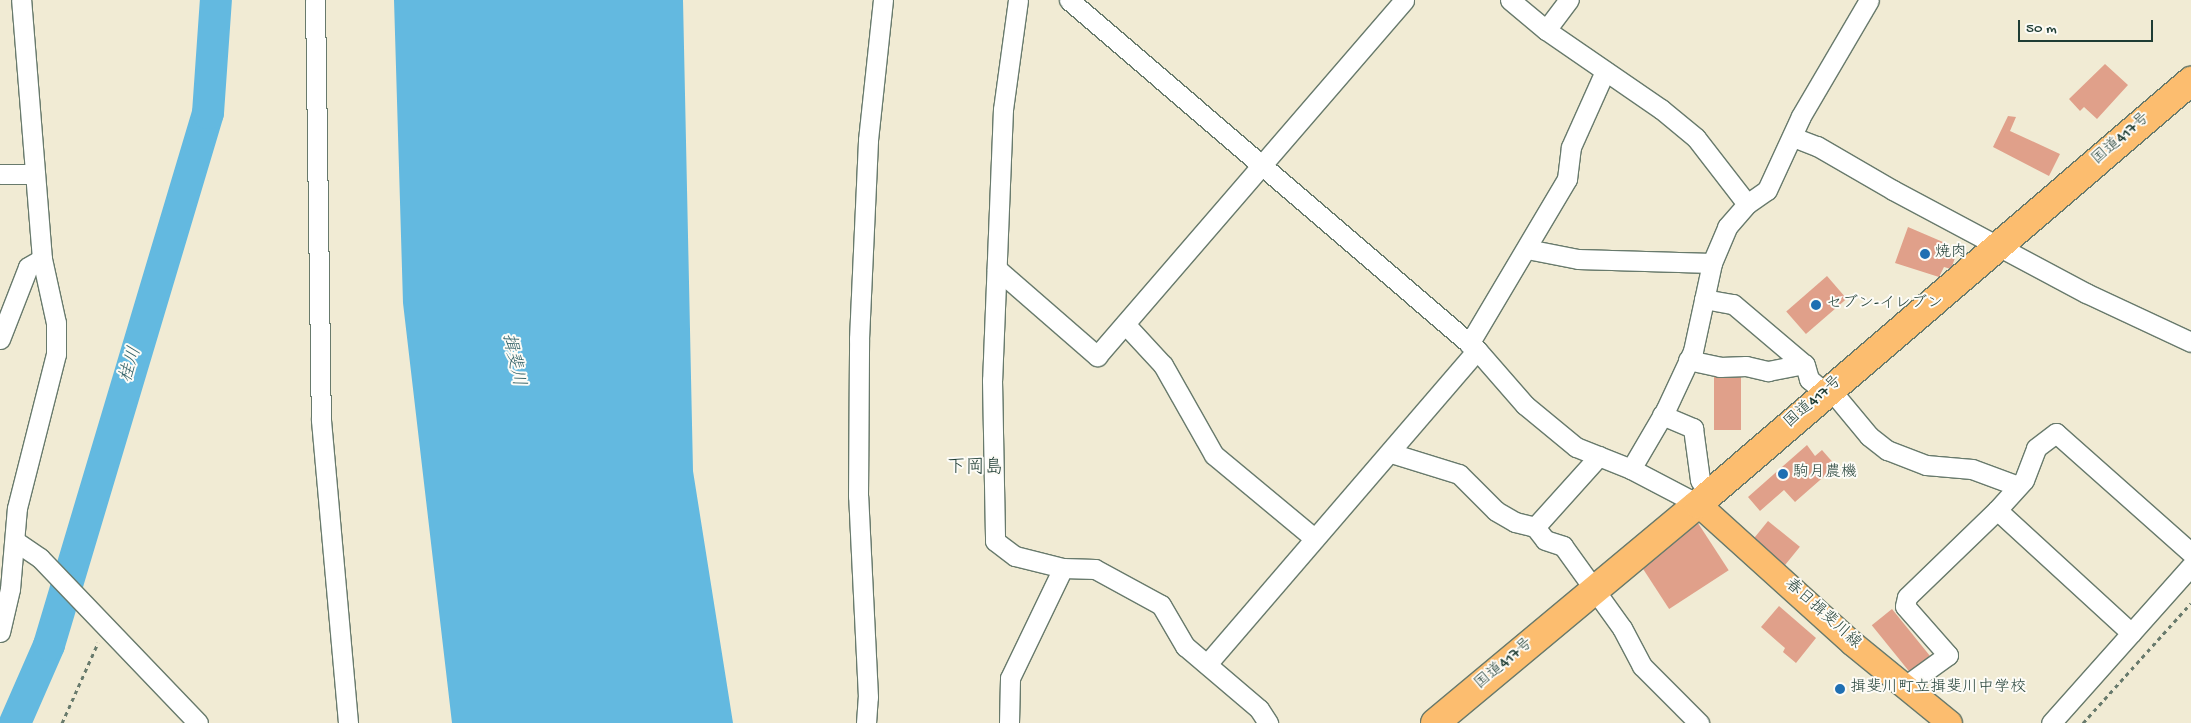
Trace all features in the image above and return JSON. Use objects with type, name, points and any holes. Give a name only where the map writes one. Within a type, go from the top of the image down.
[{"type":"highway","name":"国道417号","points":[[1435,723],[1703,499],[1996,245],[2191,81]]},
{"type":"main road","name":"春日揖斐川線","points":[[1703,499],[1905,686],[1950,723]]},
{"type":"street","points":[[0,632],[5,588],[15,540],[17,508],[56,354],[56,322],[42,259],[21,0]]},
{"type":"street","points":[[315,0],[321,420],[348,723]]},
{"type":"street","points":[[866,723],[868,697],[858,496],[860,310],[868,140],[883,0]]},
{"type":"street","points":[[1018,0],[1003,109],[992,380],[995,542],[1015,556],[1063,568],[1095,569],[1161,605],[1185,646],[1259,709],[1268,723]]},
{"type":"street","points":[[1069,0],[1473,347],[1525,405],[1576,446],[1703,499]]},
{"type":"street","points":[[997,269],[1097,356],[1404,0]]},
{"type":"street","points":[[1510,0],[1546,30],[1661,109],[1696,138],[1747,204]]},
{"type":"street","points":[[1546,30],[1569,0]]},
{"type":"street","points":[[1631,469],[1662,415],[1688,360],[1712,263],[1727,227],[1747,204],[1767,190],[1801,116],[1861,3]]},
{"type":"street","points":[[1207,664],[1314,538],[1391,452],[1473,347],[1567,179],[1571,147],[1605,71]]},
{"type":"street","points":[[1793,137],[1817,146],[1996,245],[2191,342]]},
{"type":"street","points":[[0,174],[36,174]]},
{"type":"street","points":[[1527,249],[1578,259],[1712,263]]},
{"type":"street","points":[[0,339],[28,267],[42,259]]},
{"type":"street","points":[[1704,299],[1733,304],[1804,364],[1809,379],[1828,391],[1869,436],[1887,450],[1926,465],[1972,469],[2018,486]]},
{"type":"street","points":[[1126,324],[1164,365],[1214,455],[1314,538]]},
{"type":"street","points":[[1688,360],[1720,367],[1746,366],[1768,371],[1804,364]]},
{"type":"street","points":[[1662,415],[1693,428],[1703,499]]},
{"type":"street","points":[[1905,686],[1948,654],[1905,606],[1907,597],[1997,510],[2018,486],[2036,448],[2056,433],[2191,553]]},
{"type":"street","points":[[1391,452],[1459,474],[1496,511],[1515,522],[1535,527],[1545,540],[1563,546],[1622,628],[1642,666],[1699,723]]},
{"type":"street","points":[[1535,527],[1599,456]]},
{"type":"street","points":[[1997,510],[2131,633]]},
{"type":"street","points":[[15,540],[40,558],[198,723]]},
{"type":"street","points":[[2051,723],[2191,566]]},
{"type":"street","points":[[1009,723],[1010,678],[1063,568]]},
{"type":"path","points":[[2083,723],[2191,603]]},
{"type":"path","points":[[62,723],[106,627]]},
{"type":"water","name":"揖斐川","points":[[394,0],[683,0],[693,471],[733,723],[452,723],[403,303]]},
{"type":"building","points":[[2105,64],[2128,85],[2097,119],[2084,107],[2080,111],[2069,99]]},
{"type":"building","points":[[2008,116],[2016,117],[2010,131],[2060,154],[2049,176],[1993,147]]},
{"type":"building","name":"焼肉","points":[[1908,227],[1950,245],[1948,252],[1956,255],[1951,269],[1944,267],[1939,277],[1895,263]]},
{"type":"building","name":"セブン-イレブン","points":[[1827,276],[1847,299],[1806,334],[1786,311]]},
{"type":"building","points":[[1714,372],[1741,372],[1741,430],[1714,430]]},
{"type":"building","points":[[1807,445],[1815,456],[1822,450],[1836,466],[1795,502],[1784,490],[1760,511],[1748,497]]},
{"type":"building","points":[[1696,520],[1729,570],[1669,609],[1636,559]]},
{"type":"building","points":[[1768,521],[1800,547],[1782,569],[1750,544]]},
{"type":"building","points":[[1779,606],[1816,638],[1796,663],[1783,652],[1785,648],[1761,627]]},
{"type":"building","points":[[1892,609],[1932,658],[1911,674],[1872,625]]},
{"type":"waterway","name":"桂川","points":[[15,723],[49,645],[208,113],[216,0]]},
{"type":"place","name":"焼肉","points":[[1925,254]]},
{"type":"place","name":"セブン-イレブン","points":[[1816,305]]},
{"type":"place","name":"駒月農機","points":[[1783,474]]},
{"type":"place","name":"揖斐川町立揖斐川中学校","points":[[1840,689]]},
{"type":"district","name":"下岡島","points":[[975,469]]}]
